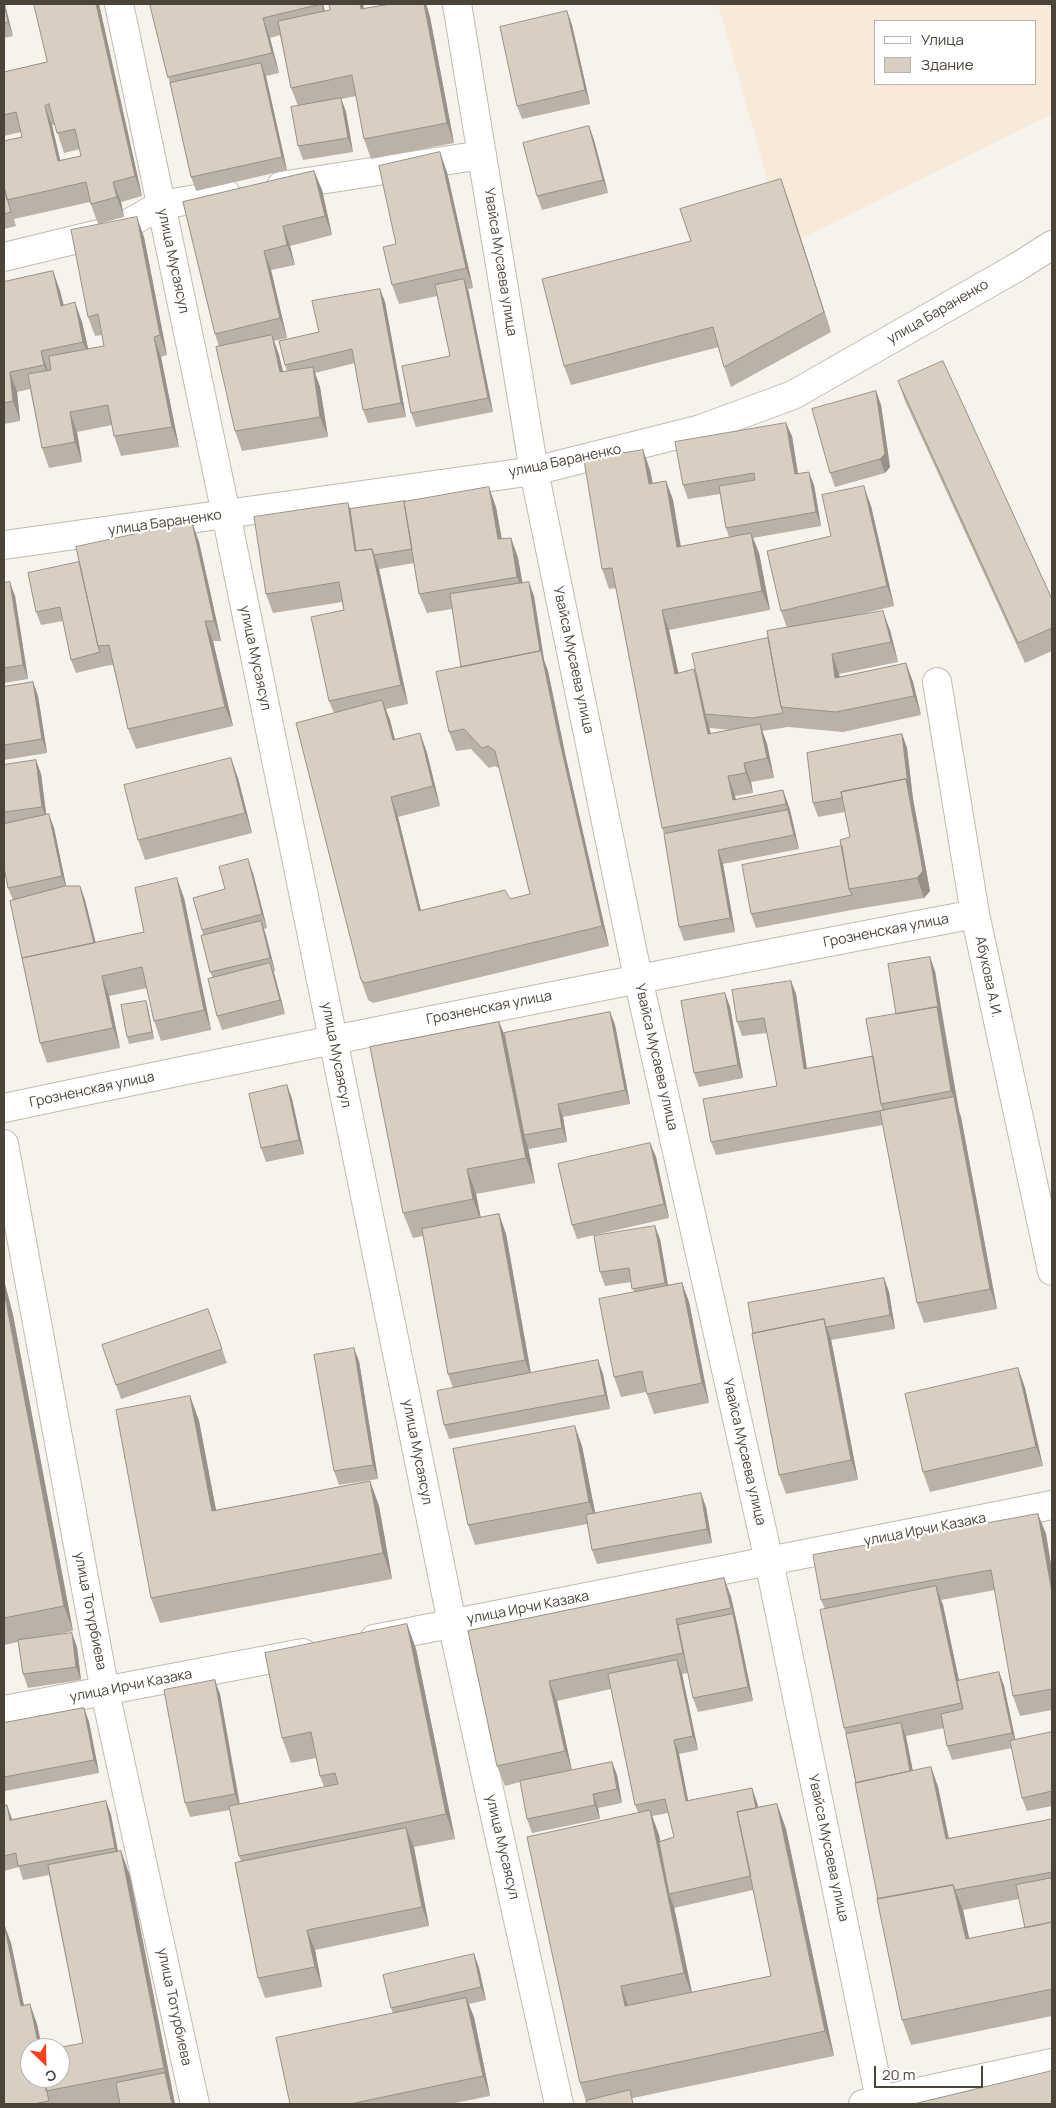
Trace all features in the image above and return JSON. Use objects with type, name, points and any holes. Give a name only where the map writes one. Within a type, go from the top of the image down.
[{"type":"street","name":"улица Мусаясул","points":[[119,4],[226,514],[452,1624],[559,2104]]},
{"type":"street","name":"Увайса Мусаева улица","points":[[457,4],[534,471],[638,978],[769,1561],[874,2103]]},
{"type":"street","points":[[4,257],[119,229],[161,205],[482,155]]},
{"type":"street","name":"улица Бараненко","points":[[4,545],[534,471],[701,429],[793,395],[1011,271],[1052,245]]},
{"type":"street","name":"Абукова А.И.","points":[[938,682],[975,914],[1052,1271]]},
{"type":"street","name":"Грозненская улица","points":[[4,1108],[333,1039],[638,978],[975,914]]},
{"type":"street","name":"улица Тотурбиева","points":[[4,1144],[105,1692],[195,2104]]},
{"type":"street","name":"улица Ирчи Казака","points":[[4,1710],[105,1692],[1052,1505]]},
{"type":"street","points":[[874,2103],[1052,2063]]},
{"type":"shaded area","points":[[718,4],[1052,4],[1052,114],[786,246]]},
{"type":"building","points":[[4,4],[8,22],[4,23]]},
{"type":"building","points":[[34,4],[96,4],[135,176],[113,182],[117,197],[91,204],[86,182],[7,200],[4,187],[4,141],[22,137],[16,112],[4,115],[4,72],[47,62]],"holes":[[[49,104],[57,133],[75,129],[81,156],[58,161],[45,106]]]},
{"type":"building","points":[[150,4],[321,4],[263,18],[272,53],[168,77]]},
{"type":"building","points":[[329,4],[360,4],[361,9],[390,4],[424,4],[447,123],[364,139],[352,75],[291,88],[278,21],[330,10]]},
{"type":"building","points":[[567,11],[585,90],[517,106],[500,27]]},
{"type":"building","points":[[261,63],[282,157],[191,177],[170,83]]},
{"type":"building","points":[[341,98],[348,138],[298,146],[291,107]]},
{"type":"building","points":[[589,126],[603,180],[537,196],[523,143]]},
{"type":"building","points":[[440,152],[466,268],[392,285],[383,247],[396,244],[379,166]]},
{"type":"building","points":[[314,171],[325,216],[283,226],[287,245],[264,251],[280,318],[215,334],[183,202]]},
{"type":"building","points":[[781,179],[824,312],[724,367],[713,327],[564,366],[542,279],[691,241],[680,209]]},
{"type":"building","points":[[4,187],[11,212],[4,214]]},
{"type":"building","points":[[137,217],[160,335],[154,337],[172,427],[114,436],[108,405],[70,412],[75,442],[42,448],[28,374],[51,370],[49,356],[104,346],[98,314],[88,317],[71,230]]},
{"type":"building","points":[[53,271],[61,306],[75,302],[83,342],[41,351],[44,365],[10,372],[13,401],[4,403],[4,282]]},
{"type":"building","points":[[464,279],[488,398],[411,413],[402,366],[450,356],[435,285]]},
{"type":"building","points":[[380,289],[401,403],[363,410],[352,349],[285,365],[279,341],[319,332],[312,301]]},
{"type":"building","points":[[272,335],[280,372],[313,367],[320,417],[235,431],[216,347]]},
{"type":"building","points":[[943,361],[1052,599],[1052,628],[1018,643],[898,381]]},
{"type":"building","points":[[876,391],[885,454],[880,459],[830,473],[812,409]]},
{"type":"building","points":[[786,423],[795,474],[809,472],[816,512],[726,528],[719,486],[755,480],[754,473],[683,485],[675,442]]},
{"type":"building","points":[[643,450],[649,484],[666,481],[677,547],[751,533],[762,591],[662,610],[675,674],[694,669],[708,734],[760,724],[767,758],[744,763],[746,773],[728,776],[733,800],[783,790],[786,804],[662,828],[612,568],[602,569],[584,460]]},
{"type":"building","points":[[864,486],[887,586],[781,611],[767,551],[831,536],[822,495]]},
{"type":"building","points":[[489,487],[498,539],[511,538],[517,577],[419,594],[404,502]]},
{"type":"building","points":[[405,501],[412,549],[374,555],[372,549],[356,551],[350,509]]},
{"type":"building","points":[[348,503],[355,551],[372,549],[401,685],[329,701],[311,617],[344,610],[339,582],[266,594],[254,517]]},
{"type":"building","points":[[192,522],[214,621],[205,621],[225,707],[128,729],[109,645],[98,646],[76,547]]},
{"type":"building","points":[[79,562],[100,652],[71,660],[60,607],[36,612],[28,573]]},
{"type":"building","points":[[10,582],[23,665],[4,668],[4,583]]},
{"type":"building","points":[[529,582],[540,651],[461,667],[450,594]]},
{"type":"building","points":[[883,611],[891,642],[832,654],[835,678],[906,663],[914,696],[836,712],[781,707],[767,631]]},
{"type":"building","points":[[768,638],[783,713],[753,718],[705,714],[692,654]]},
{"type":"building","points":[[541,651],[602,926],[365,983],[361,980],[296,723],[382,700],[393,740],[420,733],[433,786],[391,797],[419,911],[505,890],[510,899],[530,894],[495,751],[488,746],[482,748],[464,729],[449,732],[436,672]]},
{"type":"building","points":[[33,682],[42,739],[4,745],[4,687]]},
{"type":"building","points":[[902,734],[908,785],[906,779],[841,792],[842,798],[813,803],[807,753]]},
{"type":"building","points":[[231,758],[245,813],[138,840],[124,785]]},
{"type":"building","points":[[36,760],[42,807],[4,812],[4,765]]},
{"type":"building","points":[[906,779],[923,871],[917,878],[849,889],[840,840],[850,837],[841,792]]},
{"type":"building","points":[[788,810],[794,835],[718,850],[730,918],[679,927],[664,834]]},
{"type":"building","points":[[49,814],[62,876],[8,888],[4,867],[4,824]]},
{"type":"building","points":[[842,846],[849,889],[852,895],[751,914],[742,865]]},
{"type":"building","points":[[248,859],[262,914],[202,930],[193,898],[225,889],[219,867]]},
{"type":"building","points":[[177,878],[204,1010],[154,1021],[142,967],[102,976],[113,1028],[40,1043],[22,958],[144,932],[135,888]]},
{"type":"building","points":[[65,886],[80,886],[94,943],[22,958],[10,901]]},
{"type":"building","points":[[261,921],[270,958],[210,972],[201,936]]},
{"type":"building","points":[[930,957],[939,1013],[937,1007],[896,1014],[888,964]]},
{"type":"building","points":[[270,963],[280,1000],[217,1016],[208,979]]},
{"type":"building","points":[[791,981],[804,1069],[873,1056],[881,1104],[884,1110],[711,1142],[703,1099],[777,1086],[764,1018],[737,1022],[732,990]]},
{"type":"building","points":[[725,993],[738,1065],[694,1073],[681,1001]]},
{"type":"building","points":[[146,1001],[152,1032],[127,1037],[121,1005]]},
{"type":"building","points":[[937,1007],[951,1091],[881,1104],[866,1019]]},
{"type":"building","points":[[610,1012],[625,1090],[558,1104],[562,1128],[524,1135],[504,1033]]},
{"type":"building","points":[[499,1022],[526,1158],[467,1169],[473,1199],[403,1213],[370,1047]]},
{"type":"building","points":[[287,1085],[299,1140],[261,1148],[249,1094]]},
{"type":"building","points":[[954,1097],[990,1289],[917,1303],[880,1111]]},
{"type":"building","points":[[650,1143],[664,1204],[572,1225],[558,1164]]},
{"type":"building","points":[[499,1214],[525,1360],[448,1374],[422,1229]]},
{"type":"building","points":[[655,1226],[665,1283],[632,1289],[629,1268],[600,1272],[594,1236]]},
{"type":"building","points":[[884,1278],[890,1315],[826,1327],[824,1319],[753,1333],[748,1303]]},
{"type":"building","points":[[682,1283],[702,1383],[647,1394],[642,1371],[614,1377],[599,1299]]},
{"type":"building","points":[[4,1291],[64,1606],[4,1618]]},
{"type":"building","points":[[208,1309],[222,1349],[116,1385],[102,1345]]},
{"type":"building","points":[[824,1319],[851,1460],[779,1475],[752,1334]]},
{"type":"building","points":[[354,1348],[373,1465],[334,1471],[314,1355]]},
{"type":"building","points":[[598,1360],[605,1395],[444,1425],[437,1391]]},
{"type":"building","points":[[1018,1368],[1036,1447],[923,1472],[905,1394]]},
{"type":"building","points":[[190,1396],[212,1511],[370,1481],[383,1553],[151,1598],[116,1410]]},
{"type":"building","points":[[575,1426],[589,1502],[468,1525],[453,1449]]},
{"type":"building","points":[[701,1493],[707,1529],[592,1550],[586,1515]]},
{"type":"building","points":[[1038,1514],[1052,1592],[1052,1689],[1013,1696],[991,1570],[821,1600],[813,1555]]},
{"type":"building","points":[[724,1578],[731,1608],[676,1619],[683,1653],[549,1681],[565,1751],[497,1766],[468,1631]]},
{"type":"building","points":[[936,1586],[961,1703],[844,1728],[820,1610]]},
{"type":"building","points":[[733,1614],[748,1687],[693,1698],[678,1625]]},
{"type":"building","points":[[407,1624],[446,1814],[239,1856],[229,1806],[338,1784],[335,1773],[320,1776],[311,1732],[282,1738],[265,1653]]},
{"type":"building","points":[[72,1633],[76,1667],[23,1674],[18,1640]]},
{"type":"building","points":[[677,1660],[693,1736],[674,1740],[686,1801],[752,1788],[756,1808],[737,1812],[751,1876],[669,1894],[659,1842],[674,1837],[665,1799],[635,1805],[608,1674]]},
{"type":"building","points":[[999,1672],[1012,1733],[947,1746],[941,1714],[963,1709],[957,1681]]},
{"type":"building","points":[[215,1680],[235,1794],[185,1803],[164,1690]]},
{"type":"building","points":[[84,1708],[94,1760],[4,1777],[4,1723]]},
{"type":"building","points":[[901,1723],[910,1771],[856,1783],[846,1734]]},
{"type":"building","points":[[1052,1732],[1052,1791],[1022,1798],[1010,1741]]},
{"type":"building","points":[[612,1762],[617,1789],[593,1794],[595,1805],[527,1819],[520,1781]]},
{"type":"building","points":[[931,1767],[946,1839],[1052,1819],[1052,1872],[955,1890],[953,1885],[878,1899],[855,1783]]},
{"type":"building","points":[[106,1801],[115,1848],[18,1866],[16,1853],[4,1856],[4,1805],[7,1805],[10,1820]]},
{"type":"building","points":[[777,1804],[825,2031],[580,2083],[527,1837],[650,1810],[684,1973],[621,1986],[625,2006],[771,1976],[737,1812]]},
{"type":"building","points":[[406,1828],[422,1907],[307,1930],[315,1967],[258,1978],[235,1863]]},
{"type":"building","points":[[121,1851],[164,2068],[70,2086],[70,2046],[83,2043],[48,1865]]},
{"type":"building","points":[[1052,1878],[1052,1922],[1025,1928],[1016,1885]]},
{"type":"building","points":[[953,1885],[966,1939],[1052,1922],[1052,1989],[902,2020],[877,1899]]},
{"type":"building","points":[[4,1924],[21,2006],[30,2004],[37,2038],[20,2038],[20,2088],[46,2088],[49,2101],[33,2104],[4,2104]]},
{"type":"building","points":[[474,1954],[481,1987],[391,2008],[383,1975]]},
{"type":"building","points":[[466,1998],[483,2076],[350,2104],[290,2104],[276,2038]]},
{"type":"building","points":[[1052,2071],[1052,2104],[914,2104]]},
{"type":"building","points":[[165,2073],[172,2104],[120,2104],[116,2083]]},
{"type":"building","points":[[46,2088],[61,2088],[46,2091]]},
{"type":"building","points":[[630,2090],[633,2104],[587,2104],[586,2101]]}]
